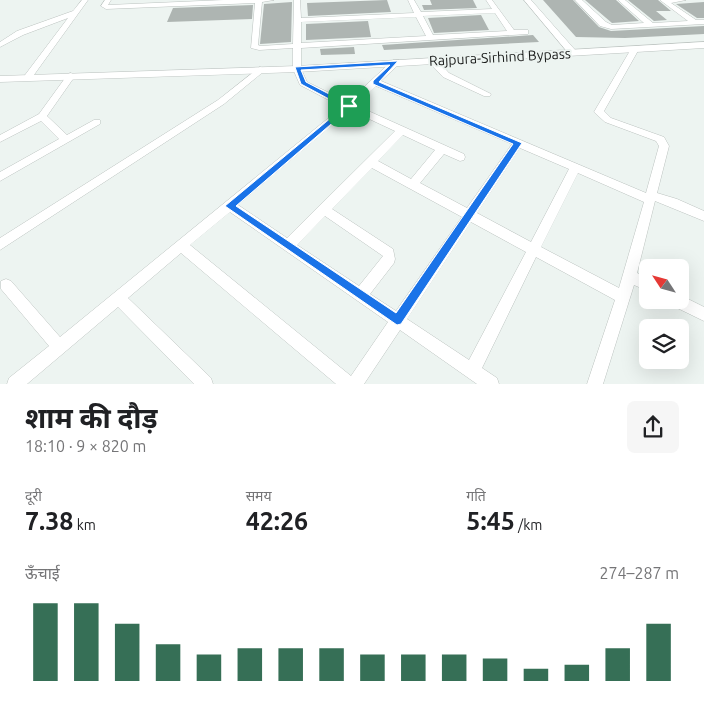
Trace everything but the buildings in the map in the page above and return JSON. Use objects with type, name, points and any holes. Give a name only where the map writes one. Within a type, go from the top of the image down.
[{"type":"main road","name":"Rajpura-Sirhind Bypass","points":[[0,79],[297,69],[704,45]]},
{"type":"street","points":[[28,77],[85,0]]},
{"type":"street","points":[[108,0],[104,6],[106,7],[150,3],[271,0]]},
{"type":"street","points":[[259,0],[254,46],[259,48],[297,44],[525,32]]},
{"type":"street","points":[[297,0],[297,69],[303,83],[460,157]]},
{"type":"street","points":[[411,0],[430,37]]},
{"type":"street","points":[[489,0],[512,33]]},
{"type":"street","points":[[527,0],[573,52]]},
{"type":"street","points":[[578,0],[607,26],[704,22]]},
{"type":"street","points":[[621,0],[651,25]]},
{"type":"street","points":[[664,0],[694,22]]},
{"type":"street","points":[[664,0],[683,0]]},
{"type":"street","points":[[297,20],[497,11]]},
{"type":"street","points":[[0,45],[20,33],[77,12]]},
{"type":"street","points":[[594,384],[624,298],[663,142],[652,135],[608,120],[599,112],[635,49]]},
{"type":"street","points":[[432,60],[446,76],[487,94]]},
{"type":"street","points":[[15,384],[349,106],[396,62]]},
{"type":"street","points":[[0,246],[221,102],[260,70]]},
{"type":"street","points":[[0,139],[42,116],[71,76]]},
{"type":"street","points":[[375,82],[575,168],[650,197],[673,202],[704,216]]},
{"type":"street","points":[[42,116],[66,140]]},
{"type":"street","points":[[0,177],[97,122]]},
{"type":"street","points":[[288,246],[401,130]]},
{"type":"street","points":[[355,384],[518,143]]},
{"type":"street","points":[[412,184],[442,149]]},
{"type":"street","points":[[370,162],[624,298]]},
{"type":"street","points":[[472,371],[575,168]]},
{"type":"street","points":[[230,206],[491,384]]},
{"type":"street","points":[[324,210],[389,253],[388,259],[361,294]]},
{"type":"street","points":[[182,246],[348,384]]},
{"type":"street","points":[[630,276],[639,280]]},
{"type":"street","points":[[6,286],[59,347]]},
{"type":"street","points":[[118,298],[205,384]]},
{"type":"street","points":[[689,306],[704,314]]},
{"type":"route","points":[[396,62],[375,82],[518,143],[397,320],[230,206],[349,106],[311,89],[303,83],[297,69],[396,62]]}]
